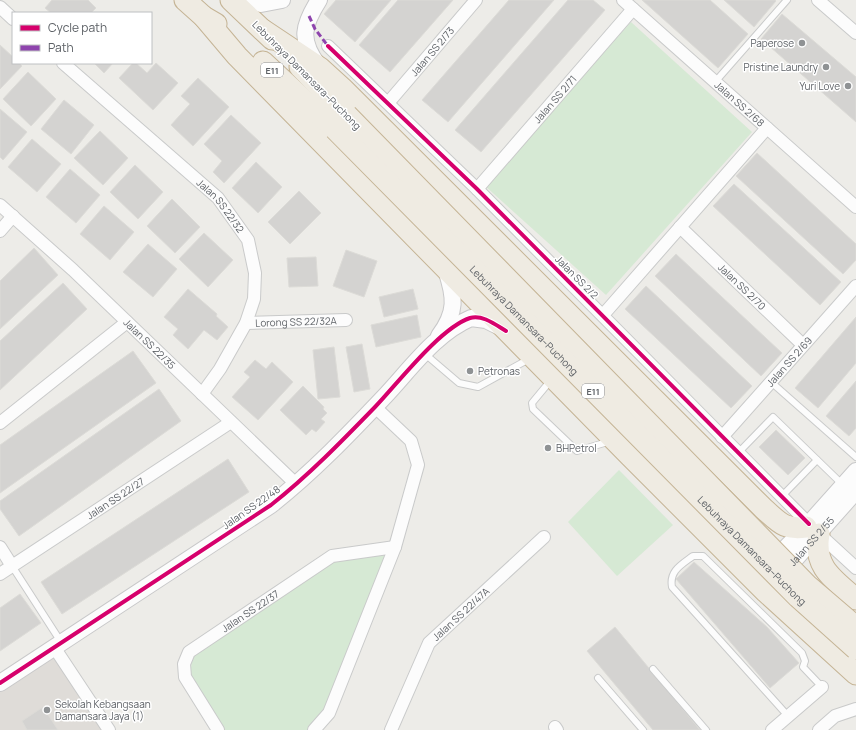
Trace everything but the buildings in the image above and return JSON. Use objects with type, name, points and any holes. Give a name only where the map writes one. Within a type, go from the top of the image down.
[{"type":"highway","name":"Lebuhraya Damansara–Puchong","points":[[185,0],[204,17],[232,36],[254,55],[341,122],[808,586],[856,627]]},
{"type":"highway","name":"Lebuhraya Damansara–Puchong","points":[[232,0],[263,30],[341,122],[792,591],[856,649]]},
{"type":"highway","points":[[204,17],[237,56],[614,440],[760,586],[856,674]]},
{"type":"highway","points":[[263,30],[320,68],[586,330],[764,509],[783,526],[793,529],[811,528],[824,570],[856,599]]},
{"type":"highway","points":[[731,556],[752,552],[764,541],[767,525],[764,509]]},
{"type":"highway","points":[[790,614],[789,601],[793,583],[798,577],[811,570],[824,570]]},
{"type":"street","points":[[244,0],[261,4],[282,0]]},
{"type":"street","points":[[319,0],[309,16],[305,28],[305,40],[309,53],[320,68]]},
{"type":"street","name":"Jalan SS 2/73","points":[[388,103],[476,0]]},
{"type":"street","name":"Jalan SS 2/68","points":[[623,0],[856,207]]},
{"type":"street","points":[[818,0],[856,33]]},
{"type":"street","points":[[0,7],[12,18]]},
{"type":"street","name":"Jalan SS 2/71","points":[[477,188],[633,9]]},
{"type":"street","name":"Jalan SS 2/2","points":[[328,46],[477,188],[782,496],[811,528],[856,568]]},
{"type":"street","name":"Jalan SS 22/32","points":[[64,64],[218,198],[248,240],[255,273],[254,299],[246,323],[220,369],[202,394]]},
{"type":"street","points":[[603,315],[767,128]]},
{"type":"street","name":"Jalan SS 22/35","points":[[0,205],[73,270],[297,484]]},
{"type":"street","points":[[0,231],[13,216]]},
{"type":"street","name":"Jalan SS 2/70","points":[[680,227],[803,346]]},
{"type":"street","points":[[430,348],[450,319],[453,308],[453,292],[444,266]]},
{"type":"street","name":"Jalan SS 2/69","points":[[722,437],[856,286]]},
{"type":"street","name":"Jalan SS 22/48","points":[[0,683],[271,505],[297,484],[375,407],[430,348],[472,318],[486,320],[506,331]]},
{"type":"street","name":"Lorong SS 22/32A","points":[[246,323],[346,320]]},
{"type":"street","points":[[0,423],[127,322]]},
{"type":"street","points":[[314,730],[329,713],[394,548],[418,465],[411,441],[375,407]]},
{"type":"street","name":"Jalan SS 22/27","points":[[0,574],[231,422]]},
{"type":"street","name":"Jalan SS 2/55","points":[[760,586],[811,528],[850,488],[856,471]]},
{"type":"street","name":"Jalan SS 22/47A","points":[[392,730],[429,643],[544,537]]},
{"type":"street","points":[[0,548],[12,566]]},
{"type":"street","name":"Jalan SS 22/37","points":[[218,730],[184,677],[184,664],[189,652],[332,556],[394,548]]},
{"type":"street","points":[[58,645],[110,730]]},
{"type":"street","points":[[772,730],[822,687]]},
{"type":"street","points":[[819,730],[835,716],[856,708]]},
{"type":"lane","points":[[715,82],[787,0]]},
{"type":"lane","points":[[430,348],[459,383],[478,388],[532,357]]},
{"type":"lane","points":[[553,378],[532,402],[533,409],[577,451],[614,440]]},
{"type":"lane","points":[[771,382],[856,457]]},
{"type":"lane","points":[[738,453],[773,417],[817,460],[850,488]]},
{"type":"lane","points":[[782,496],[817,460]]},
{"type":"lane","points":[[788,716],[672,588],[670,579],[676,568],[693,556],[703,556],[802,653],[805,661],[803,667],[822,687]]},
{"type":"lane","points":[[12,566],[58,645]]},
{"type":"lane","points":[[653,669],[706,730]]},
{"type":"lane","points":[[598,678],[643,730]]},
{"type":"shaded area","name":"Sekolah Kebangsaan Damansara Jaya (1)","points":[[60,653],[106,730],[0,730],[0,690]]},
{"type":"green space","points":[[631,22],[752,132],[606,295],[484,185]]},
{"type":"green space","points":[[619,470],[673,525],[617,576],[568,522]]},
{"type":"green space","points":[[393,550],[329,710],[312,730],[223,730],[190,676],[193,651],[332,558]]},
{"type":"marked path","points":[[309,16],[315,29],[328,46]]},
{"type":"cycle path","points":[[328,46],[477,189],[809,524]]},
{"type":"cycle path","points":[[0,683],[271,505],[325,458],[375,407],[420,357],[433,344],[458,324],[475,317],[489,321],[506,331]]},
{"type":"place","name":"Paperose","points":[[802,43]]},
{"type":"place","name":"Pristine Laundry","points":[[826,67]]},
{"type":"place","name":"Yuri Love","points":[[848,86]]},
{"type":"place","name":"Petronas","points":[[470,371]]},
{"type":"place","name":"BHPetrol","points":[[548,448]]},
{"type":"place","name":"Sekolah Kebangsaan Damansara Jaya (1)","points":[[47,710]]}]
